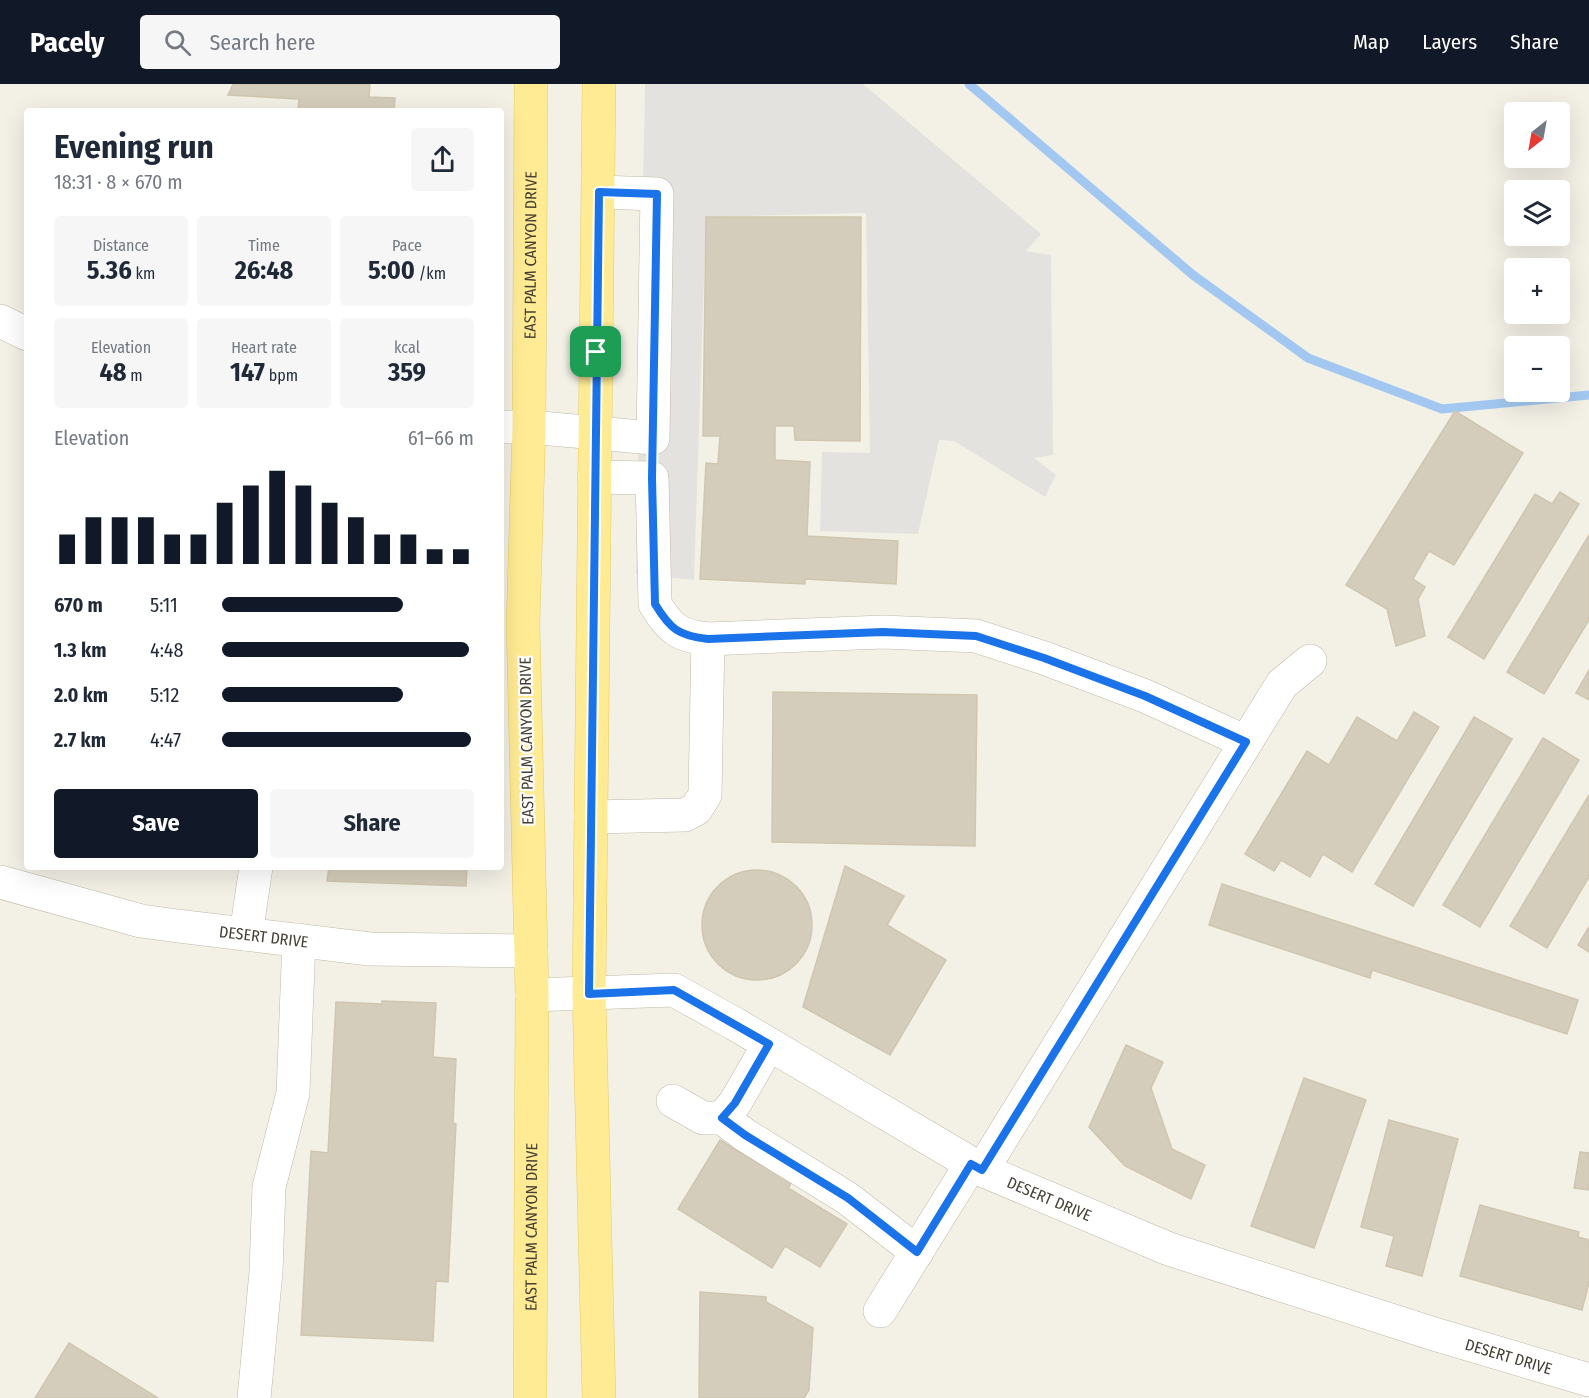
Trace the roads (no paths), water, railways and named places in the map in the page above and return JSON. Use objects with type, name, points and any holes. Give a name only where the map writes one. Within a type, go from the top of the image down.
[{"type":"main road","name":"EAST PALM CANYON DRIVE","points":[[530,1398],[532,995],[524,624],[515,427],[531,84]]},
{"type":"main road","points":[[598,1398],[589,994],[599,84]]},
{"type":"street","points":[[599,192],[657,194],[652,478],[655,604],[664,619],[676,631],[690,637],[708,639],[883,632],[976,636],[1044,658],[1145,696],[1246,742]]},
{"type":"street","points":[[0,321],[24,333]]},
{"type":"street","points":[[515,427],[653,438]]},
{"type":"street","points":[[594,477],[652,478]]},
{"type":"street","points":[[591,816],[685,815],[696,808],[705,795],[708,639]]},
{"type":"street","points":[[880,1311],[917,1252],[977,1167],[1282,684],[1310,660]]},
{"type":"street","points":[[246,934],[256,870]]},
{"type":"street","name":"DESERT DRIVE","points":[[0,882],[141,921],[369,949],[531,951]]},
{"type":"street","points":[[254,1398],[266,1272],[269,1188],[293,1093],[299,940]]},
{"type":"street","name":"DESERT DRIVE","points":[[532,995],[674,990],[977,1167],[1169,1249],[1434,1334],[1589,1380]]},
{"type":"street","points":[[722,1118],[735,1103],[769,1044]]},
{"type":"street","points":[[673,1101],[703,1118],[722,1118],[745,1135],[848,1198],[917,1252]]},
{"type":"waterway","points":[[969,84],[1193,275],[1308,358],[1442,409],[1589,395]]}]
